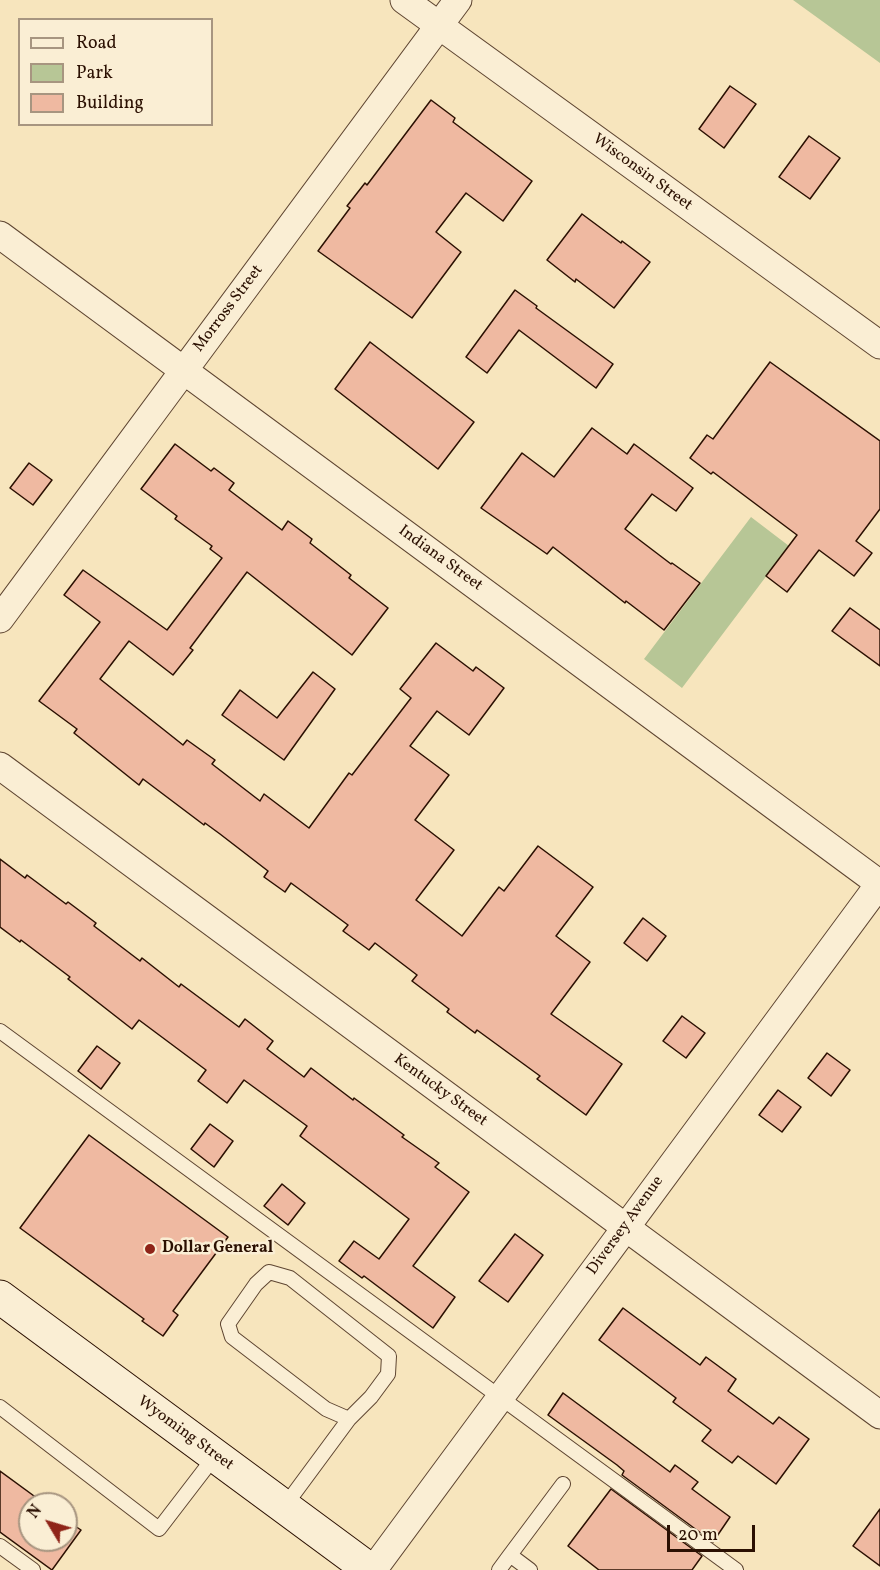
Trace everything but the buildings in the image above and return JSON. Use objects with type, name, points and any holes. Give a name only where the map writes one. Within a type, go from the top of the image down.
[{"type":"street","name":"Wisconsin Street","points":[[404,0],[880,345]]},
{"type":"street","name":"Morross Street","points":[[0,619],[458,0]]},
{"type":"street","name":"Indiana Street","points":[[0,235],[880,883]]},
{"type":"street","name":"Kentucky Street","points":[[0,766],[880,1415]]},
{"type":"street","name":"Diversey Avenue","points":[[372,1570],[880,883]]},
{"type":"street","name":"Wyoming Street","points":[[0,1297],[372,1570]]},
{"type":"lane","points":[[0,1031],[736,1570]]},
{"type":"lane","points":[[284,1507],[350,1419],[371,1397],[388,1374],[389,1356],[290,1278],[269,1272],[256,1284],[228,1324],[232,1337],[326,1409],[350,1419]]},
{"type":"lane","points":[[0,1407],[159,1529],[215,1456]]},
{"type":"lane","points":[[500,1570],[563,1484]]},
{"type":"lane","points":[[0,1546],[33,1570]]},
{"type":"lane","points":[[510,1555],[530,1570]]},
{"type":"green space","points":[[793,0],[880,0],[880,63]]},
{"type":"green space","points":[[751,517],[789,546],[682,688],[644,659]]},
{"type":"place","name":"Dollar General","points":[[150,1249]]}]
